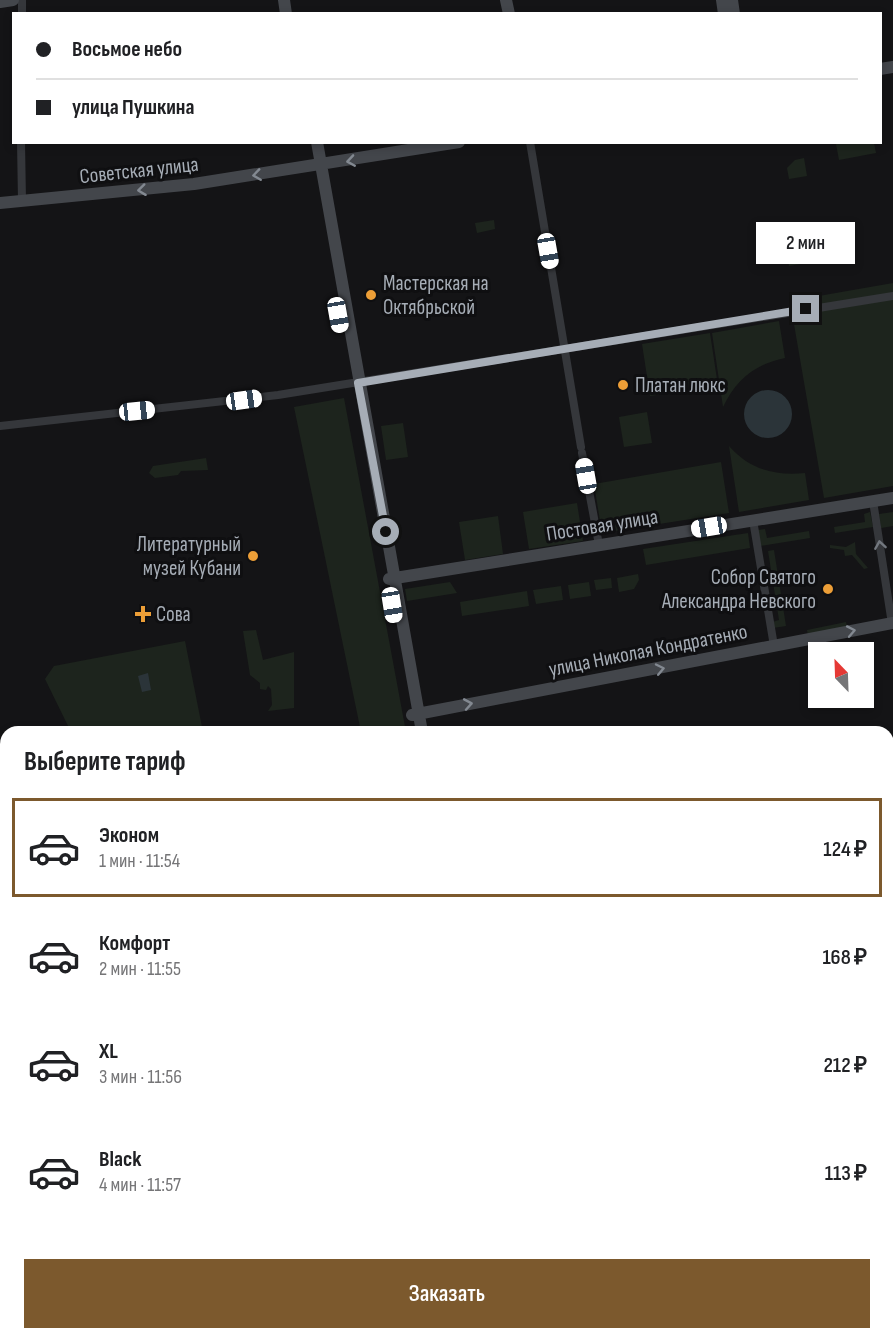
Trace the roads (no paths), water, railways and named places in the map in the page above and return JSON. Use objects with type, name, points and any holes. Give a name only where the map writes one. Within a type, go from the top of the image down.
[{"type":"street","points":[[0,2],[13,0]]},
{"type":"street","points":[[21,144],[22,201]]},
{"type":"street","points":[[309,144],[317,167]]},
{"type":"street","points":[[316,144],[317,167],[354,384],[415,714],[420,726]]},
{"type":"street","name":"Советская улица","points":[[0,203],[151,189],[317,167],[448,144]]},
{"type":"street","points":[[530,144],[599,545]]},
{"type":"street","points":[[0,426],[244,400],[354,384],[893,296]]},
{"type":"street","name":"Постовая улица","points":[[873,504],[893,498]]},
{"type":"street","name":"Постовая улица","points":[[392,581],[873,504],[893,503]]},
{"type":"street","points":[[873,504],[892,624]]},
{"type":"street","points":[[754,523],[774,646]]},
{"type":"street","name":"Постовая улица","points":[[392,581],[599,545],[754,523]]},
{"type":"street","name":"улица Николая Кондратенко","points":[[415,714],[892,624]]},
{"type":"street","points":[[414,726],[415,714]]},
{"type":"place","name":"Мастерская на Октябрьской","points":[[371,295]]},
{"type":"place","name":"Платан люкс","points":[[623,385]]},
{"type":"place","name":"Литературный музей Кубани","points":[[253,556]]},
{"type":"place","name":"Собор Святого Александра Невского","points":[[828,589]]},
{"type":"place","name":"Сова","points":[[143,614]]}]
